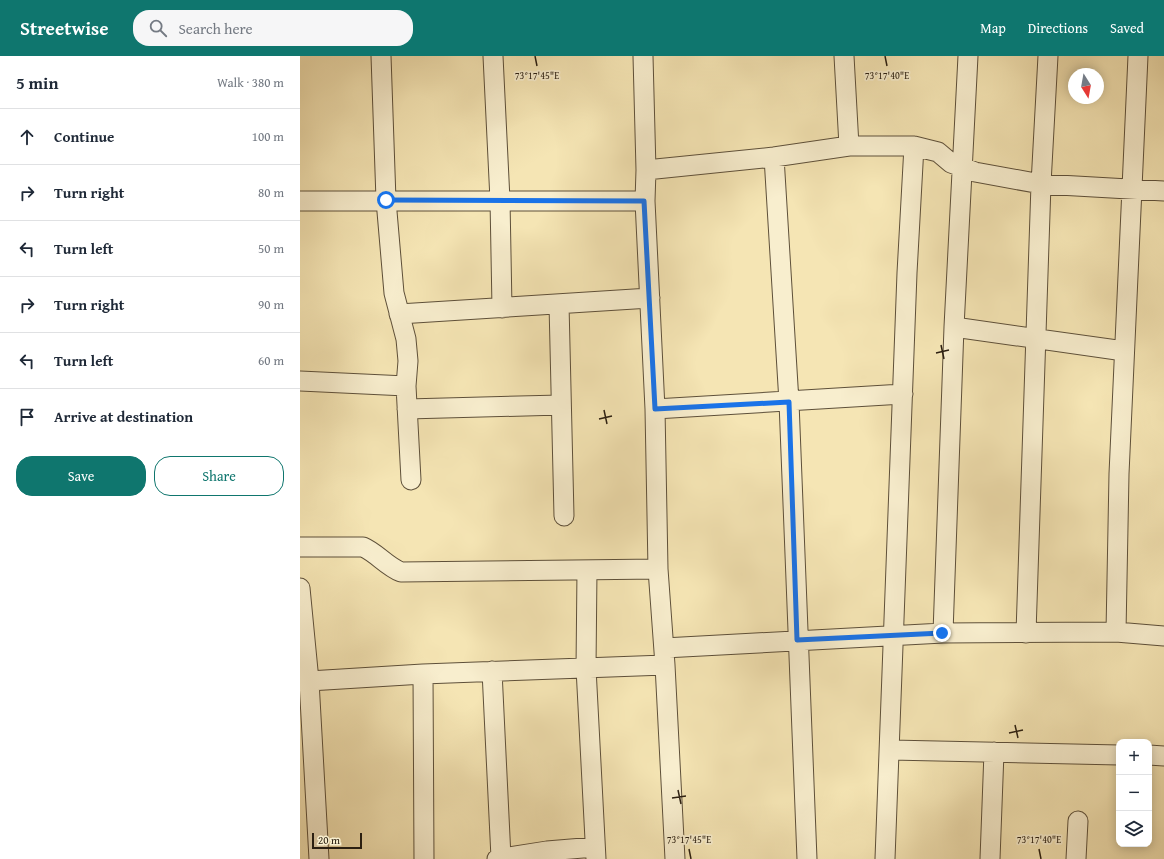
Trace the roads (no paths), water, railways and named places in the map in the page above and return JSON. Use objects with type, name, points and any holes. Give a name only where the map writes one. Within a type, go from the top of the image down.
[{"type":"street","points":[[381,56],[386,200],[394,293],[406,339],[408,354],[406,386],[411,480]]},
{"type":"street","points":[[493,56],[500,200],[502,308]]},
{"type":"street","points":[[643,56],[646,170],[644,201],[655,409],[658,569],[665,657],[675,859]]},
{"type":"street","points":[[844,56],[849,146]]},
{"type":"street","points":[[942,633],[954,327],[968,56]]},
{"type":"street","points":[[1026,633],[1041,184],[1048,56]]},
{"type":"street","points":[[1116,632],[1119,474],[1138,56]]},
{"type":"street","points":[[646,170],[774,157],[849,146],[914,146],[938,152],[951,163],[975,172],[1041,184],[1164,191]]},
{"type":"street","points":[[885,859],[891,750],[907,273],[914,146]]},
{"type":"street","points":[[774,157],[789,402],[797,640],[807,859]]},
{"type":"street","points":[[300,201],[644,201]]},
{"type":"street","points":[[399,314],[650,298]]},
{"type":"street","points":[[559,304],[564,516]]},
{"type":"street","points":[[954,327],[1124,351]]},
{"type":"street","points":[[300,381],[406,386]]},
{"type":"street","points":[[655,409],[903,394]]},
{"type":"street","points":[[407,409],[561,406]]},
{"type":"street","points":[[300,547],[363,547],[372,551],[390,567],[400,572],[658,569]]},
{"type":"street","points":[[492,671],[499,859],[596,853],[586,668],[587,570]]},
{"type":"street","points":[[300,588],[309,682],[305,716],[319,859]]},
{"type":"street","points":[[309,682],[423,674],[586,668],[797,640],[942,633],[1116,632],[1164,636]]},
{"type":"street","points":[[423,674],[424,859]]},
{"type":"street","points":[[891,750],[1116,755]]},
{"type":"street","points":[[990,859],[994,752]]},
{"type":"street","points":[[1152,755],[1164,756]]},
{"type":"street","points":[[1076,859],[1078,821]]}]
